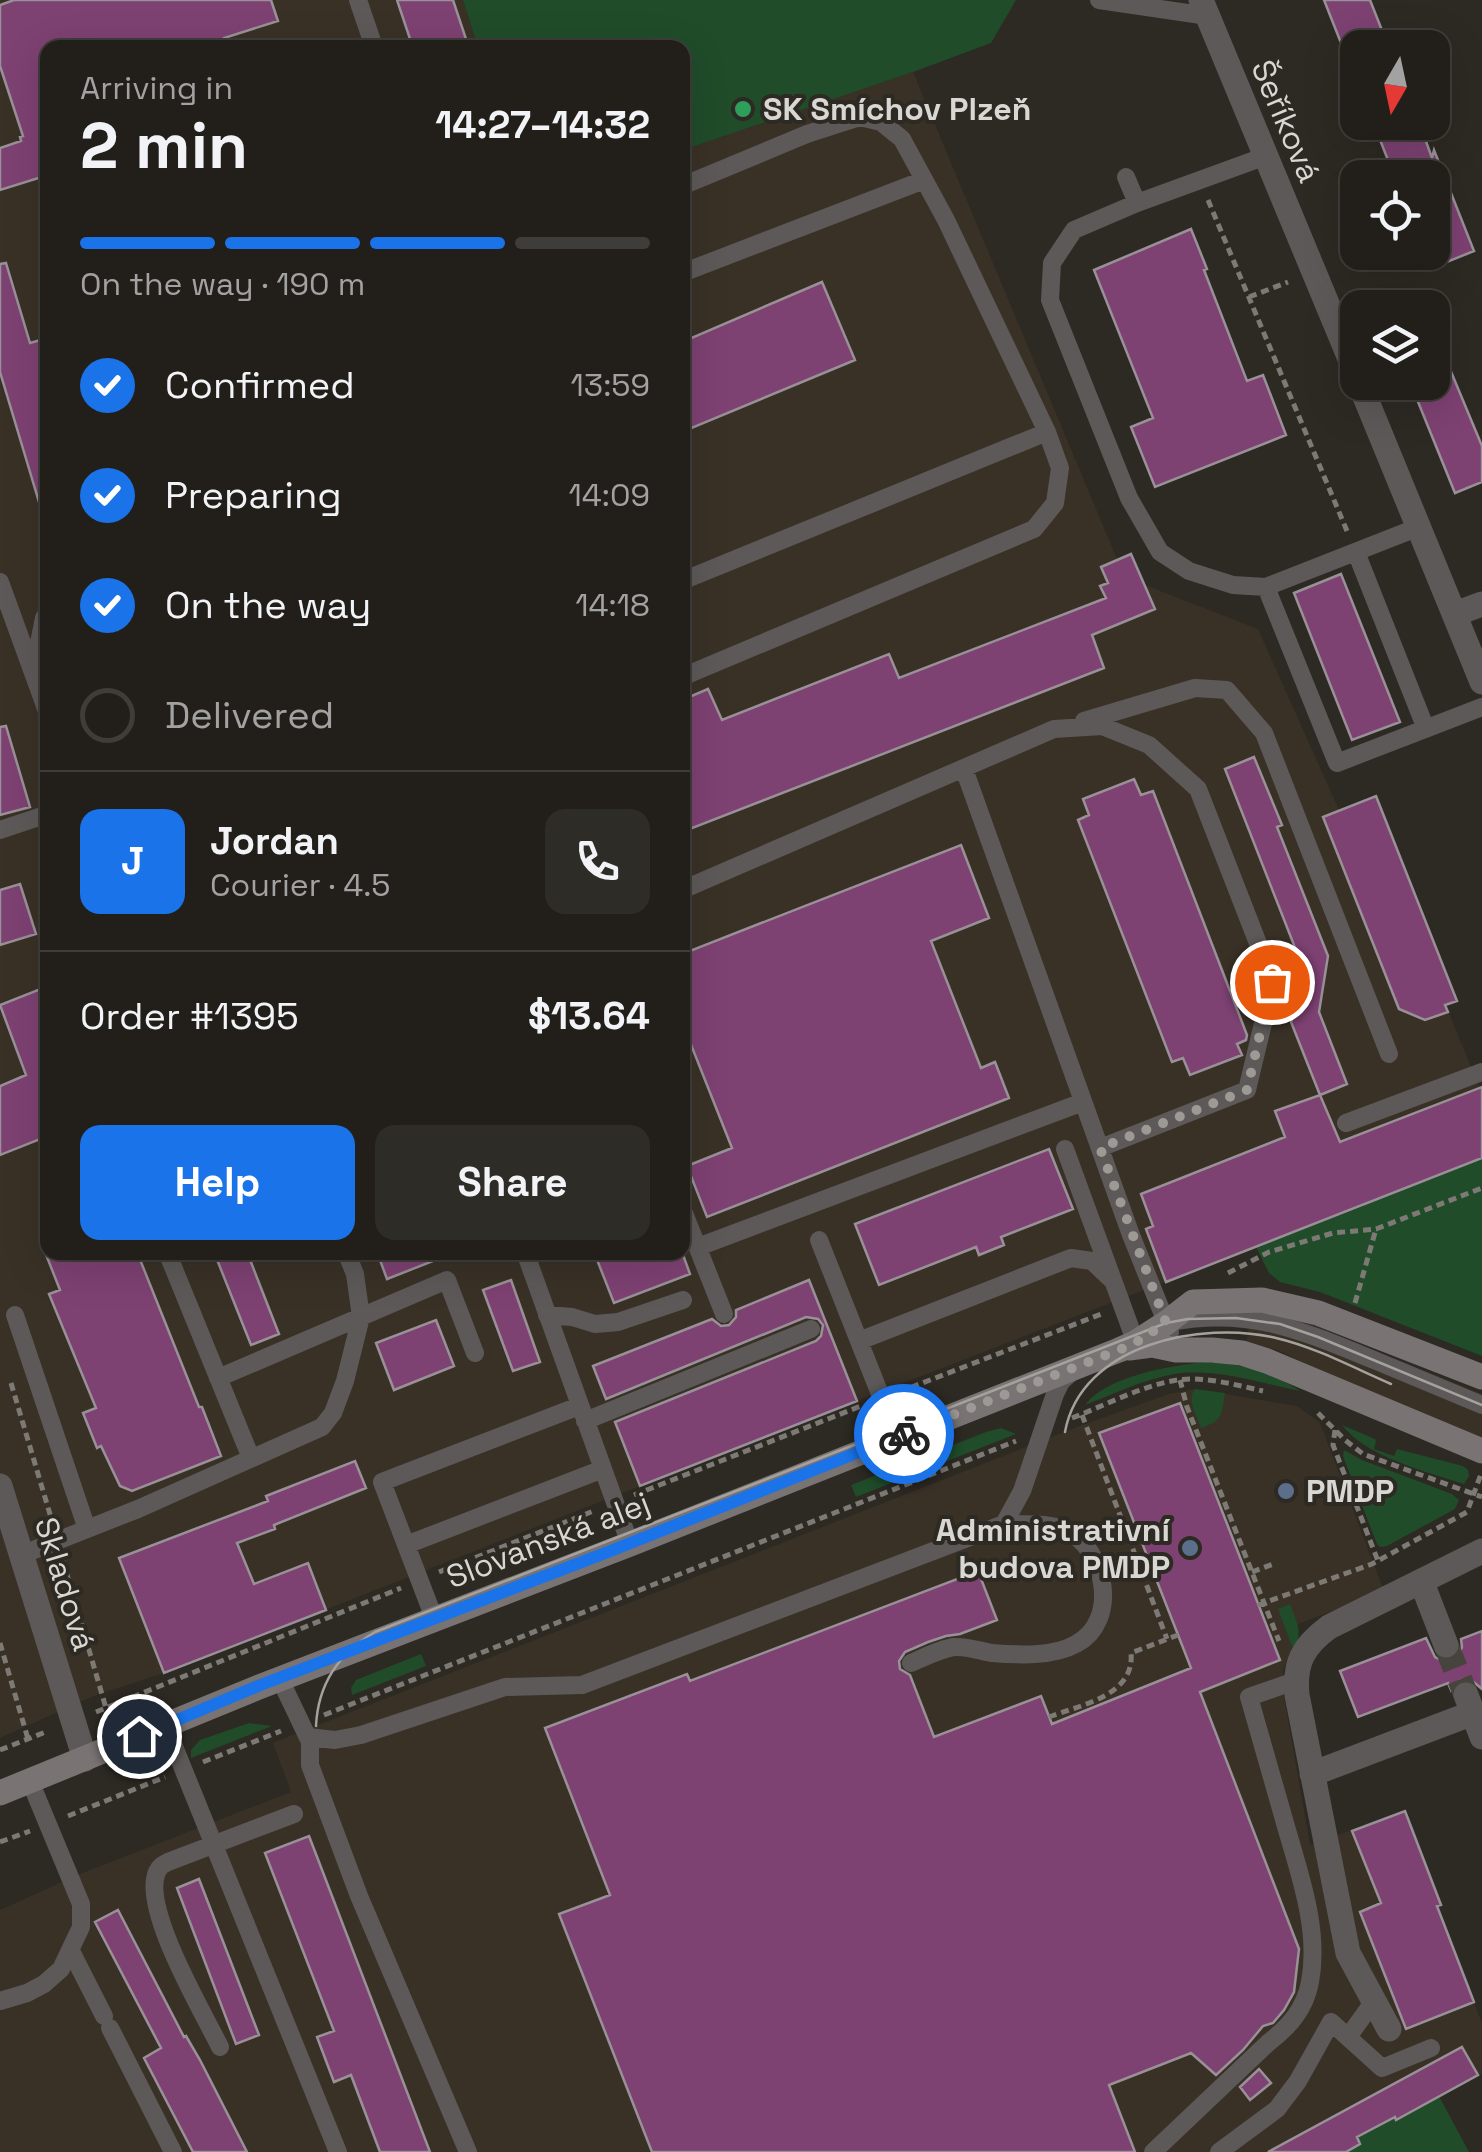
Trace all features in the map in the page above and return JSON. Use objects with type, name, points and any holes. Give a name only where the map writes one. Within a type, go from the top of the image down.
[{"type":"main road","name":"Slovanská alej","points":[[0,1792],[1130,1346],[1194,1302],[1262,1300],[1318,1313],[1482,1376]]},
{"type":"main road","name":"Slovanská alej","points":[[1130,1346],[1242,1353],[1267,1360],[1482,1450]]},
{"type":"street","name":"Šeříková","points":[[1204,8],[1340,336]]},
{"type":"street","name":"Šeříková","points":[[1366,400],[1482,682]]},
{"type":"street","points":[[1456,614],[1482,604]]},
{"type":"street","name":"Skladová","points":[[0,1486],[85,1759]]},
{"type":"street","points":[[1389,2029],[1348,1954],[1296,1675],[1305,1650],[1329,1627],[1482,1551]]},
{"type":"street","points":[[1422,1583],[1446,1645]]},
{"type":"street","points":[[1312,1774],[1474,1715]]},
{"type":"lane","points":[[358,0],[371,40]]},
{"type":"lane","points":[[1100,0],[1204,8]]},
{"type":"lane","points":[[690,183],[807,134],[860,117],[881,122],[902,139],[946,220],[1047,432],[1060,468],[1055,503],[1034,529],[690,674]]},
{"type":"lane","points":[[1266,156],[1074,230],[1052,263],[1050,300],[1129,498],[1160,552],[1189,570],[1233,585],[1266,587],[1419,527]]},
{"type":"lane","points":[[1126,176],[1137,203]]},
{"type":"lane","points":[[690,270],[924,180]]},
{"type":"lane","points":[[690,579],[1047,432]]},
{"type":"lane","points":[[1356,552],[1426,728]]},
{"type":"lane","points":[[0,582],[40,692]]},
{"type":"lane","points":[[1266,587],[1337,763],[1482,707]]},
{"type":"lane","points":[[33,673],[40,638]]},
{"type":"lane","points":[[690,887],[1054,730],[1195,688],[1227,690],[1264,733],[1390,1054]]},
{"type":"lane","points":[[1054,730],[1102,726],[1149,746],[1198,789],[1272,982],[1247,1090],[1100,1148]]},
{"type":"lane","points":[[964,769],[1176,1350]]},
{"type":"lane","points":[[0,830],[40,817]]},
{"type":"lane","points":[[1346,1122],[1482,1072]]},
{"type":"lane","points":[[698,1247],[1083,1102]]},
{"type":"lane","points":[[1065,1149],[1113,1281],[1130,1346]]},
{"type":"lane","points":[[690,1228],[724,1314]]},
{"type":"lane","points":[[820,1240],[897,1437]]},
{"type":"lane","points":[[859,1341],[1070,1258],[1092,1260],[1113,1281]]},
{"type":"lane","points":[[170,1260],[251,1458]]},
{"type":"lane","points":[[22,1554],[138,1510],[322,1427],[334,1413],[362,1318],[349,1260]]},
{"type":"lane","points":[[528,1260],[630,1544]]},
{"type":"lane","points":[[218,1378],[447,1280],[475,1353]]},
{"type":"lane","points":[[547,1316],[572,1317],[595,1324],[618,1322],[684,1300]]},
{"type":"lane","points":[[15,1314],[87,1529]]},
{"type":"lane","points":[[1166,1323],[1236,1318],[1280,1324],[1482,1405]]},
{"type":"lane","points":[[434,1618],[382,1482],[811,1329]]},
{"type":"lane","points":[[1004,1524],[1022,1492],[1055,1394],[1062,1382],[1083,1364]]},
{"type":"lane","points":[[406,1545],[602,1469]]},
{"type":"lane","points":[[304,1730],[335,1740],[362,1735],[505,1687],[582,1685],[1004,1524],[1066,1530],[1093,1554],[1104,1590],[1098,1620],[1076,1645],[1049,1652],[1006,1654],[958,1646],[911,1663]]},
{"type":"lane","points":[[1153,2152],[1286,2029],[1300,2012],[1310,1983],[1308,1911],[1249,1696],[1296,1675]]},
{"type":"lane","points":[[280,1679],[304,1730],[310,1765],[360,1896],[468,2152]]},
{"type":"lane","points":[[166,1724],[338,2152]]},
{"type":"lane","points":[[0,2001],[27,1993],[61,1969],[80,1927],[80,1904],[30,1781]]},
{"type":"lane","points":[[220,2047],[168,1942],[158,1912],[156,1874],[162,1864],[294,1814]]},
{"type":"lane","points":[[71,1951],[173,2152]]},
{"type":"lane","points":[[1348,2037],[1374,2001]]},
{"type":"lane","points":[[1218,2152],[1277,2109],[1331,2022],[1382,2068],[1431,2048]]},
{"type":"path","points":[[1200,180],[1356,552]]},
{"type":"path","points":[[1249,297],[1314,272]]},
{"type":"path","points":[[1225,1274],[1269,1252],[1333,1233],[1376,1229],[1482,1188]]},
{"type":"path","points":[[0,1842],[184,1770],[304,1730],[1156,1385],[1180,1380],[1219,1382],[1277,1393]]},
{"type":"path","points":[[1180,1380],[1185,1408],[1252,1572],[1261,1604],[1296,1675]]},
{"type":"path","points":[[1315,1410],[1363,1454],[1482,1497]]},
{"type":"path","points":[[1082,1414],[1167,1639]]},
{"type":"path","points":[[1335,1430],[1333,1445],[1378,1561]]},
{"type":"path","points":[[1092,1442],[1102,1439]]},
{"type":"path","points":[[1261,1604],[1378,1561],[1467,1512],[1482,1472]]},
{"type":"path","points":[[1252,1572],[1276,1563]]},
{"type":"path","points":[[1049,1717],[1115,1691],[1126,1680],[1131,1653],[1178,1635]]},
{"type":"path","points":[[0,1643],[28,1739]]},
{"type":"shaded area","points":[[0,0],[463,0],[476,40],[40,40],[40,1260],[690,1260],[690,148],[913,72],[1117,559],[1131,554],[1145,585],[1258,629],[1339,810],[1376,796],[1457,1001],[1446,1006],[1480,1088],[1444,1174],[164,1673],[96,1695],[0,1738]]},
{"type":"shaded area","points":[[1252,1312],[1311,1324],[1482,1394],[1482,1441],[1278,1350],[1246,1345]]},
{"type":"shaded area","points":[[1195,1389],[1297,1406],[1320,1423],[1384,1591],[1298,1624],[1283,1671],[1282,1685],[1310,1845],[1405,1811],[1482,2023],[1482,2073],[1357,2138],[1360,2144],[1346,2152],[0,2152],[0,1910],[80,1874],[291,1792],[273,1743],[1077,1427],[1169,1394]]},
{"type":"green space","name":"SK Smíchov Plzeň","points":[[463,0],[1016,0],[991,43],[690,148],[690,40],[476,40]]},
{"type":"green space","points":[[1482,1158],[1482,1356],[1320,1292],[1280,1282],[1269,1273],[1256,1247],[1364,1206],[1363,1203]]},
{"type":"green space","points":[[1207,1362],[1256,1370],[1300,1391],[1238,1377],[1190,1373],[1152,1379],[1085,1405],[1108,1386],[1124,1379]]},
{"type":"green space","points":[[1195,1389],[1225,1393],[1220,1416],[1201,1428],[1192,1403]]},
{"type":"green space","points":[[1342,1425],[1375,1439],[1374,1449],[1394,1456],[1397,1449],[1463,1466],[1469,1476],[1464,1484],[1398,1462],[1366,1446]]},
{"type":"green space","points":[[1001,1428],[1016,1434],[856,1497],[851,1485]]},
{"type":"green space","points":[[1344,1450],[1452,1494],[1459,1500],[1455,1509],[1380,1547],[1343,1456]]},
{"type":"green space","points":[[1290,1604],[1298,1629],[1295,1654],[1278,1609]]},
{"type":"green space","points":[[421,1654],[426,1666],[352,1695],[356,1680]]},
{"type":"green space","points":[[249,1723],[272,1726],[191,1758],[191,1750],[200,1740]]},
{"type":"green space","points":[[1439,2096],[1469,2152],[1346,2152],[1357,2137]]},
{"type":"building","points":[[14,0],[271,0],[278,21],[224,40],[40,40],[40,178],[0,190],[0,148],[21,141],[23,136],[0,66],[0,5]]},
{"type":"building","points":[[397,0],[453,0],[466,40],[410,40]]},
{"type":"building","points":[[1324,0],[1370,0],[1382,30],[1340,30],[1340,40]]},
{"type":"building","points":[[1380,140],[1426,140],[1432,158],[1434,150],[1438,160],[1388,160]]},
{"type":"building","points":[[1450,190],[1474,251],[1450,261]]},
{"type":"building","points":[[1191,229],[1247,381],[1263,375],[1286,435],[1155,487],[1131,427],[1153,418],[1094,270]]},
{"type":"building","points":[[6,263],[30,343],[40,340],[40,505],[0,372],[0,264]]},
{"type":"building","points":[[822,282],[855,360],[690,429],[690,339]]},
{"type":"building","points":[[1450,369],[1482,446],[1482,482],[1455,493],[1417,400],[1450,400]]},
{"type":"building","points":[[1131,554],[1155,609],[1092,635],[1104,668],[690,829],[690,697],[708,689],[722,720],[889,654],[899,678],[1106,598],[1100,586],[1108,583],[1101,567]]},
{"type":"building","points":[[1341,574],[1400,722],[1352,740],[1294,593]]},
{"type":"building","points":[[6,726],[30,807],[0,815],[0,727]]},
{"type":"building","points":[[1254,757],[1328,956],[1319,1012],[1347,1084],[1320,1095],[1291,1022],[1304,986],[1303,968],[1225,769]]},
{"type":"building","points":[[1134,779],[1141,795],[1153,791],[1247,1035],[1246,1040],[1237,1044],[1242,1055],[1190,1075],[1183,1058],[1172,1062],[1078,820],[1089,815],[1083,799]]},
{"type":"building","points":[[1376,796],[1457,1001],[1445,1005],[1448,1012],[1425,1020],[1399,1009],[1323,817]]},
{"type":"building","points":[[961,845],[989,918],[931,941],[981,1068],[995,1062],[1009,1098],[707,1217],[690,1165],[732,1148],[690,1042],[690,951]]},
{"type":"building","points":[[20,884],[36,934],[0,945],[0,890]]},
{"type":"building","points":[[40,989],[40,1139],[0,1155],[0,1086],[26,1075],[0,1005]]},
{"type":"building","points":[[1482,1087],[1482,1158],[1166,1282],[1146,1229],[1153,1226],[1141,1194],[1285,1137],[1275,1111],[1320,1095],[1340,1142]]},
{"type":"building","points":[[1049,1149],[1073,1209],[1001,1237],[1004,1245],[979,1255],[976,1247],[879,1285],[855,1224]]},
{"type":"building","points":[[48,1260],[140,1260],[221,1456],[132,1491],[120,1486],[101,1446],[97,1448],[83,1413],[96,1408],[49,1294],[60,1290]]},
{"type":"building","points":[[217,1260],[250,1260],[279,1334],[251,1345]]},
{"type":"building","points":[[380,1260],[436,1260],[387,1279]]},
{"type":"building","points":[[597,1260],[685,1260],[690,1274],[614,1303]]},
{"type":"building","points":[[511,1280],[540,1362],[513,1371],[483,1290]]},
{"type":"building","points":[[809,1280],[857,1401],[640,1486],[615,1422],[816,1341],[823,1325],[818,1319],[806,1317],[606,1399],[593,1366],[712,1319],[721,1326],[729,1325],[736,1310]]},
{"type":"building","points":[[436,1320],[454,1366],[394,1390],[376,1343]]},
{"type":"building","points":[[1180,1403],[1280,1660],[1200,1692],[1299,1949],[1294,1992],[1284,2010],[1216,2075],[1191,2053],[1109,2085],[1135,2152],[652,2152],[559,1914],[610,1895],[545,1728],[687,1674],[690,1681],[978,1571],[997,1620],[928,1642],[905,1652],[899,1661],[900,1669],[910,1675],[934,1737],[1041,1696],[1052,1724],[1191,1668],[1099,1433]]},
{"type":"building","points":[[355,1461],[366,1488],[237,1543],[254,1584],[308,1563],[326,1610],[164,1673],[119,1558],[268,1501],[266,1496]]},
{"type":"building","points":[[1482,1631],[1482,1689],[1470,1679],[1461,1680],[1451,1690],[1448,1683],[1358,1717],[1340,1671],[1426,1638],[1435,1657],[1451,1660],[1459,1654],[1461,1639]]},
{"type":"building","points":[[1405,1811],[1474,2002],[1406,2029],[1360,1912],[1381,1903],[1352,1831]]},
{"type":"building","points":[[309,1836],[430,2152],[380,2152],[351,2075],[334,2082],[317,2037],[334,2031],[265,1853]]},
{"type":"building","points":[[199,1879],[259,2035],[236,2044],[177,1888]]},
{"type":"building","points":[[118,1910],[247,2152],[193,2152],[144,2058],[161,2048],[95,1922]]},
{"type":"building","points":[[1462,2047],[1478,2075],[1357,2137],[1360,2144],[1346,2152],[1268,2152]]},
{"type":"building","points":[[1259,2069],[1271,2083],[1250,2100],[1240,2087]]},
{"type":"tunnel","points":[[1446,1645],[1466,1695]]},
{"type":"tram line","points":[[316,1726],[321,1697],[333,1671],[351,1650],[375,1632],[1166,1323],[1236,1318],[1280,1324],[1482,1405]]},
{"type":"tram line","points":[[1065,1432],[1076,1402],[1094,1378],[1119,1359],[1149,1345],[1181,1337],[1246,1333],[1276,1338],[1320,1352],[1391,1384]]},
{"type":"way so far","points":[[904,1434],[1119,1350],[1166,1323],[1100,1148],[1247,1090],[1272,982]]},
{"type":"place","name":"SK Smíchov Plzeň","points":[[743,109]]},
{"type":"place","name":"PMDP","points":[[1286,1491]]},
{"type":"place","name":"Administrativní budova PMDP","points":[[1190,1548]]},
{"type":"route","points":[[139,1736],[904,1434]]}]
